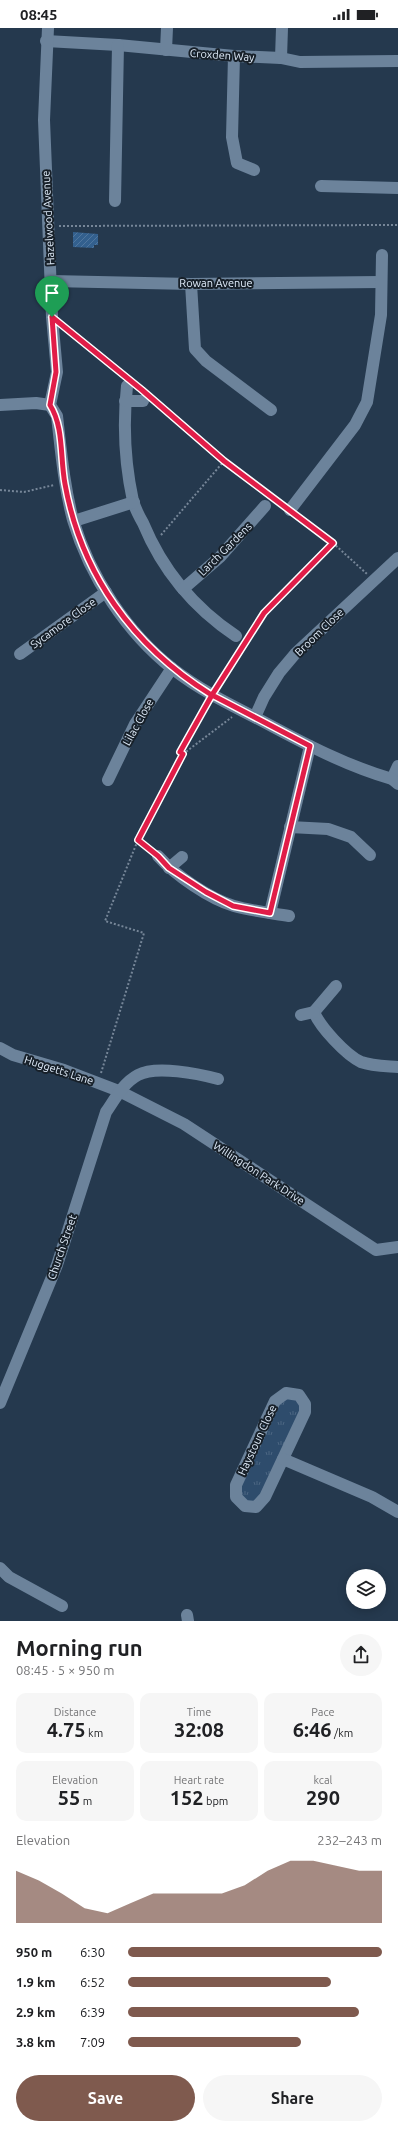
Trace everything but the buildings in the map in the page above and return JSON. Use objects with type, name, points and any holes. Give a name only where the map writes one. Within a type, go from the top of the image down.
[{"type":"street","name":"Hazelwood Avenue","points":[[48,28],[46,41],[44,120],[50,226],[52,317],[56,372],[50,405]]},
{"type":"street","points":[[166,50],[167,28]]},
{"type":"street","points":[[281,58],[282,28]]},
{"type":"street","name":"Croxden Way","points":[[46,41],[118,45],[234,56],[281,58],[300,62],[398,61]]},
{"type":"street","points":[[115,201],[118,45]]},
{"type":"street","points":[[234,56],[232,137],[237,163],[254,170]]},
{"type":"street","points":[[321,186],[398,188]]},
{"type":"street","points":[[290,510],[355,425],[367,402],[381,315],[382,255]]},
{"type":"street","name":"Rowan Avenue","points":[[51,281],[191,284],[381,282]]},
{"type":"street","points":[[191,284],[195,349],[206,361],[271,410]]},
{"type":"street","points":[[125,380],[126,442],[134,502],[152,545],[165,568],[198,606],[236,636]]},
{"type":"street","points":[[125,401],[148,401]]},
{"type":"street","points":[[0,405],[36,403],[50,405],[57,416],[65,483],[74,522],[86,554],[106,592],[137,634],[172,668],[212,695],[310,746],[395,781],[398,766]]},
{"type":"street","points":[[74,522],[134,502]]},
{"type":"street","name":"Larch Gardens","points":[[183,589],[220,557],[265,506]]},
{"type":"street","name":"Broom Close","points":[[254,717],[279,673],[308,641],[398,558]]},
{"type":"street","name":"Sycamore Close","points":[[20,654],[106,592]]},
{"type":"street","name":"Lilac Close","points":[[108,780],[135,724],[172,668]]},
{"type":"street","points":[[270,913],[310,746]]},
{"type":"street","points":[[290,827],[328,829],[351,837],[370,855]]},
{"type":"street","points":[[158,856],[169,868],[206,892],[233,906],[289,916]]},
{"type":"street","points":[[169,868],[182,857]]},
{"type":"street","points":[[301,1015],[314,1012],[336,986]]},
{"type":"street","points":[[314,1012],[318,1020],[342,1048],[360,1062],[380,1066],[398,1067]]},
{"type":"street","name":"Huggetts Lane","points":[[0,1048],[13,1055],[64,1070],[119,1091]]},
{"type":"street","name":"Church Street","points":[[0,1403],[57,1265],[106,1112],[119,1091],[139,1074],[162,1071],[192,1072],[218,1079]]},
{"type":"street","name":"Willingdon Park Drive","points":[[119,1091],[184,1124],[376,1250],[398,1246]]},
{"type":"street","name":"Haystoun Close","points":[[286,1393],[299,1394],[305,1404],[304,1412],[283,1459],[265,1497],[256,1507],[244,1506],[236,1497],[236,1485],[275,1401],[286,1393]]},
{"type":"street","points":[[283,1459],[351,1487],[398,1512]]},
{"type":"street","points":[[0,1568],[9,1577],[62,1606]]},
{"type":"path","points":[[50,226],[398,225]]},
{"type":"path","points":[[52,317],[125,380]]},
{"type":"path","points":[[148,401],[224,461],[333,543],[373,580]]},
{"type":"path","points":[[152,545],[224,461]]},
{"type":"path","points":[[0,490],[24,492],[65,483]]},
{"type":"path","points":[[183,754],[180,752],[212,695],[264,613],[333,543]]},
{"type":"path","points":[[98,1083],[144,932],[105,921],[138,840],[183,754],[241,711]]},
{"type":"path","points":[[138,840],[158,856]]},
{"type":"green space","points":[[286,1393],[305,1404],[265,1497],[245,1506],[236,1485],[275,1401]]},
{"type":"route","points":[[52,317],[56,372],[54,390],[50,405],[57,416],[65,483],[74,522],[86,554],[106,592],[120,613],[137,634],[172,668],[210,694],[212,695],[241,711],[310,746],[270,913],[233,906],[206,892],[169,868],[158,856],[138,840],[183,754],[180,752],[212,695],[254,627],[274,601],[333,543],[224,461],[142,390],[52,317]]}]
